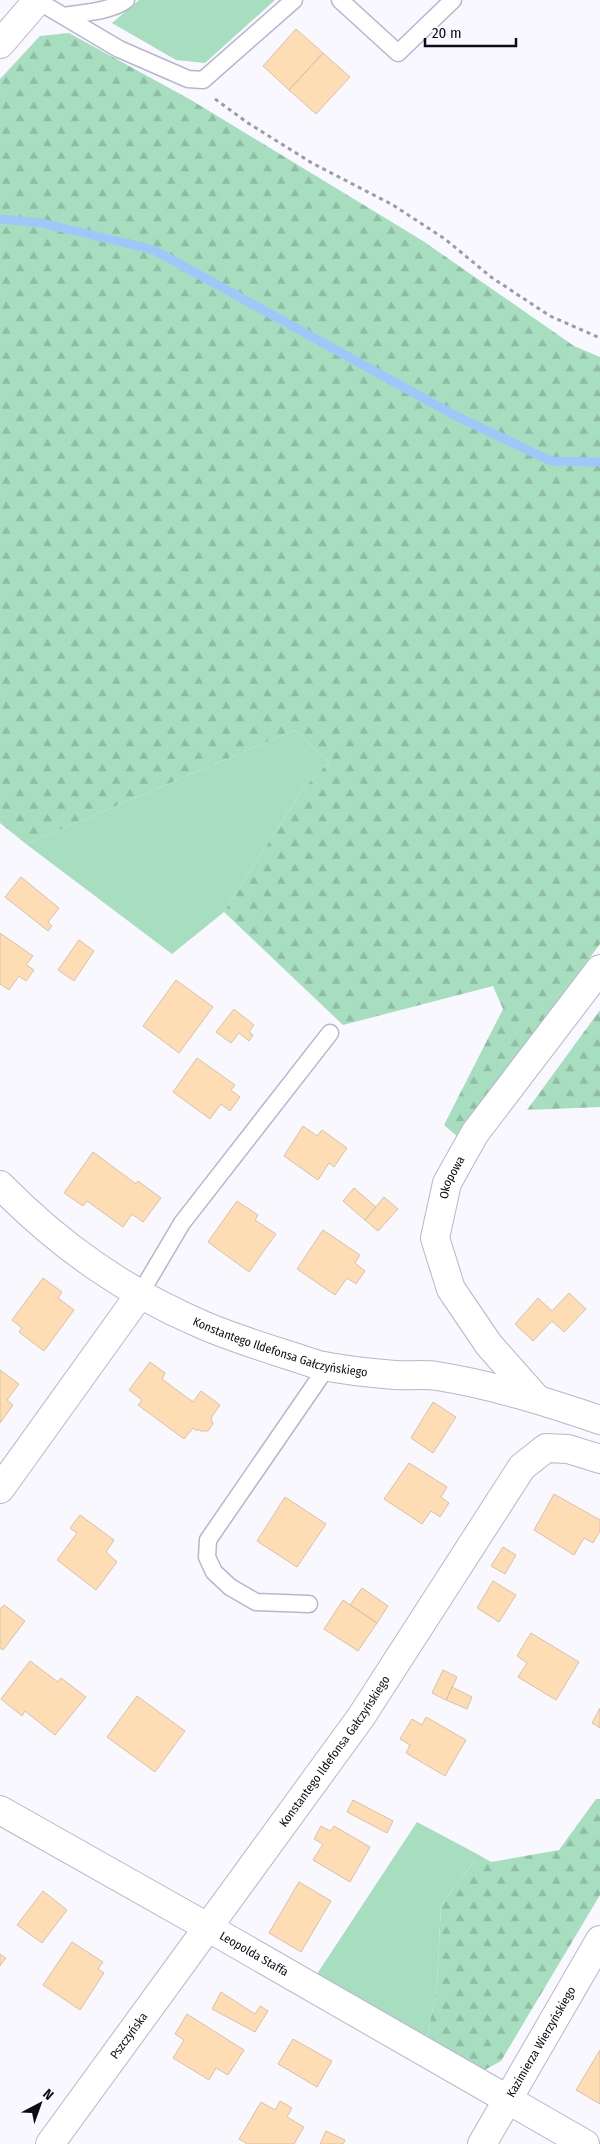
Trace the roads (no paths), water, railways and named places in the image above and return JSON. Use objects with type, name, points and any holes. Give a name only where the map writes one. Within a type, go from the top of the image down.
[{"type":"street","points":[[0,44],[38,0]]},
{"type":"street","name":"Okopowa","points":[[536,1398],[489,1345],[451,1289],[435,1238],[448,1183],[475,1133],[600,970]]},
{"type":"street","name":"Konstantego Ildefonsa Gałczyńskiego","points":[[0,1185],[24,1210],[86,1261],[140,1294],[203,1325],[327,1367],[397,1375],[434,1376],[536,1398],[600,1420]]},
{"type":"street","points":[[0,1489],[140,1294]]},
{"type":"street","name":"Konstantego Ildefonsa Gałczyńskiego","points":[[209,1928],[361,1717],[522,1468],[546,1448],[568,1448],[600,1459]]},
{"type":"street","name":"Leopolda Staffa","points":[[0,1810],[585,2144]]},
{"type":"street","name":"Pszczyńska","points":[[50,2144],[209,1928]]},
{"type":"street","name":"Kazimierza Wierzyńskiego","points":[[482,2144],[600,1940]]},
{"type":"lane","points":[[38,0],[119,48],[188,79],[203,80],[294,0]]},
{"type":"lane","points":[[64,16],[106,8],[121,4],[126,0]]},
{"type":"lane","points":[[340,0],[398,53],[453,0]]},
{"type":"lane","points":[[140,1294],[182,1223],[330,1033]]},
{"type":"lane","points":[[309,1604],[256,1602],[230,1587],[214,1572],[207,1557],[208,1540],[327,1367]]},
{"type":"waterway","points":[[0,219],[42,223],[154,250],[456,416],[551,461],[600,462]]}]
